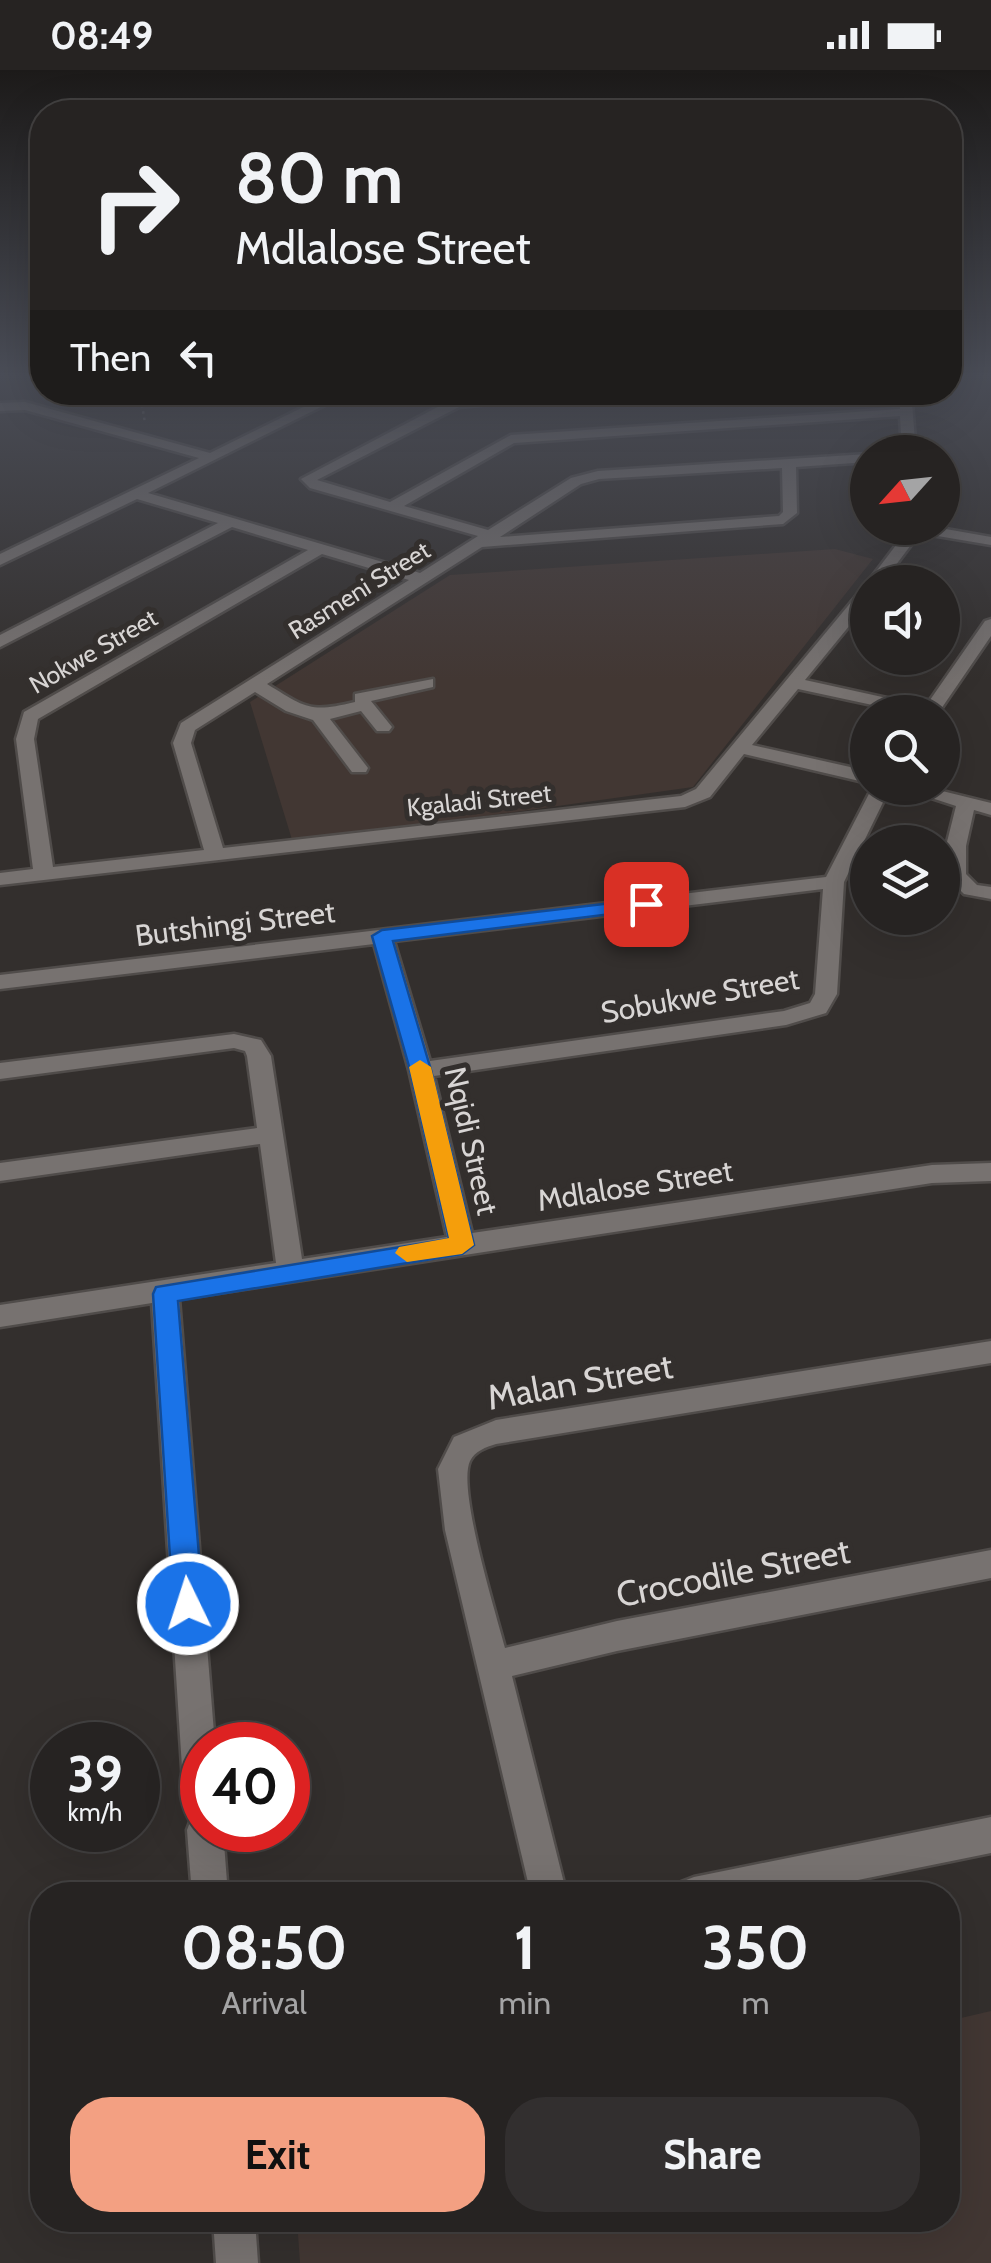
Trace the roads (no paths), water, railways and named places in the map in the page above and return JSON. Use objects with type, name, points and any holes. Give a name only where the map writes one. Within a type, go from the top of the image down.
[{"type":"street","points":[[0,560],[173,475]]},
{"type":"street","points":[[317,475],[308,480],[486,539],[779,520],[790,515],[789,475]]},
{"type":"street","points":[[391,507],[446,475]]},
{"type":"street","name":"Rasmeni Street","points":[[216,856],[182,736],[191,725],[587,477],[611,475]]},
{"type":"street","points":[[136,494],[423,579]]},
{"type":"street","points":[[0,642],[231,522]]},
{"type":"street","points":[[960,536],[991,541]]},
{"type":"street","points":[[888,565],[904,545]]},
{"type":"street","name":"Nokwe Street","points":[[44,874],[25,734],[30,716],[320,549]]},
{"type":"street","name":"Kgaladi Street","points":[[0,880],[685,801],[702,793],[850,614]]},
{"type":"street","points":[[794,683],[897,706],[935,705],[991,624]]},
{"type":"street","points":[[383,727],[360,698],[427,683]]},
{"type":"street","points":[[255,684],[292,707],[319,716],[365,705]]},
{"type":"street","points":[[319,716],[359,768]]},
{"type":"street","points":[[740,748],[850,773]]},
{"type":"street","points":[[960,800],[991,808]]},
{"type":"street","points":[[966,802],[956,846],[956,876],[971,890],[991,893]]},
{"type":"street","name":"Sobukwe Street","points":[[421,1070],[811,1011],[826,994],[834,882],[872,805]]},
{"type":"street","name":"Butshingi Street","points":[[0,982],[834,882]]},
{"type":"street","name":"Nqidi Street","points":[[382,936],[421,1070],[462,1245]]},
{"type":"street","points":[[0,1071],[244,1042],[254,1045],[260,1056],[291,1272]]},
{"type":"street","points":[[0,1172],[272,1134]]},
{"type":"street","name":"Mdlalose Street","points":[[0,1316],[165,1294],[914,1176],[991,1172]]},
{"type":"street","points":[[165,1294],[196,1722]]},
{"type":"street","name":"Malan Street","points":[[546,1882],[492,1666],[452,1481],[454,1458],[472,1439],[991,1352]]},
{"type":"street","name":"Crocodile Street","points":[[492,1666],[617,1636],[991,1564]]},
{"type":"street","points":[[758,1882],[991,1835]]},
{"type":"street","points":[[207,1852],[209,1882]]},
{"type":"street","points":[[235,2232],[236,2263]]}]
